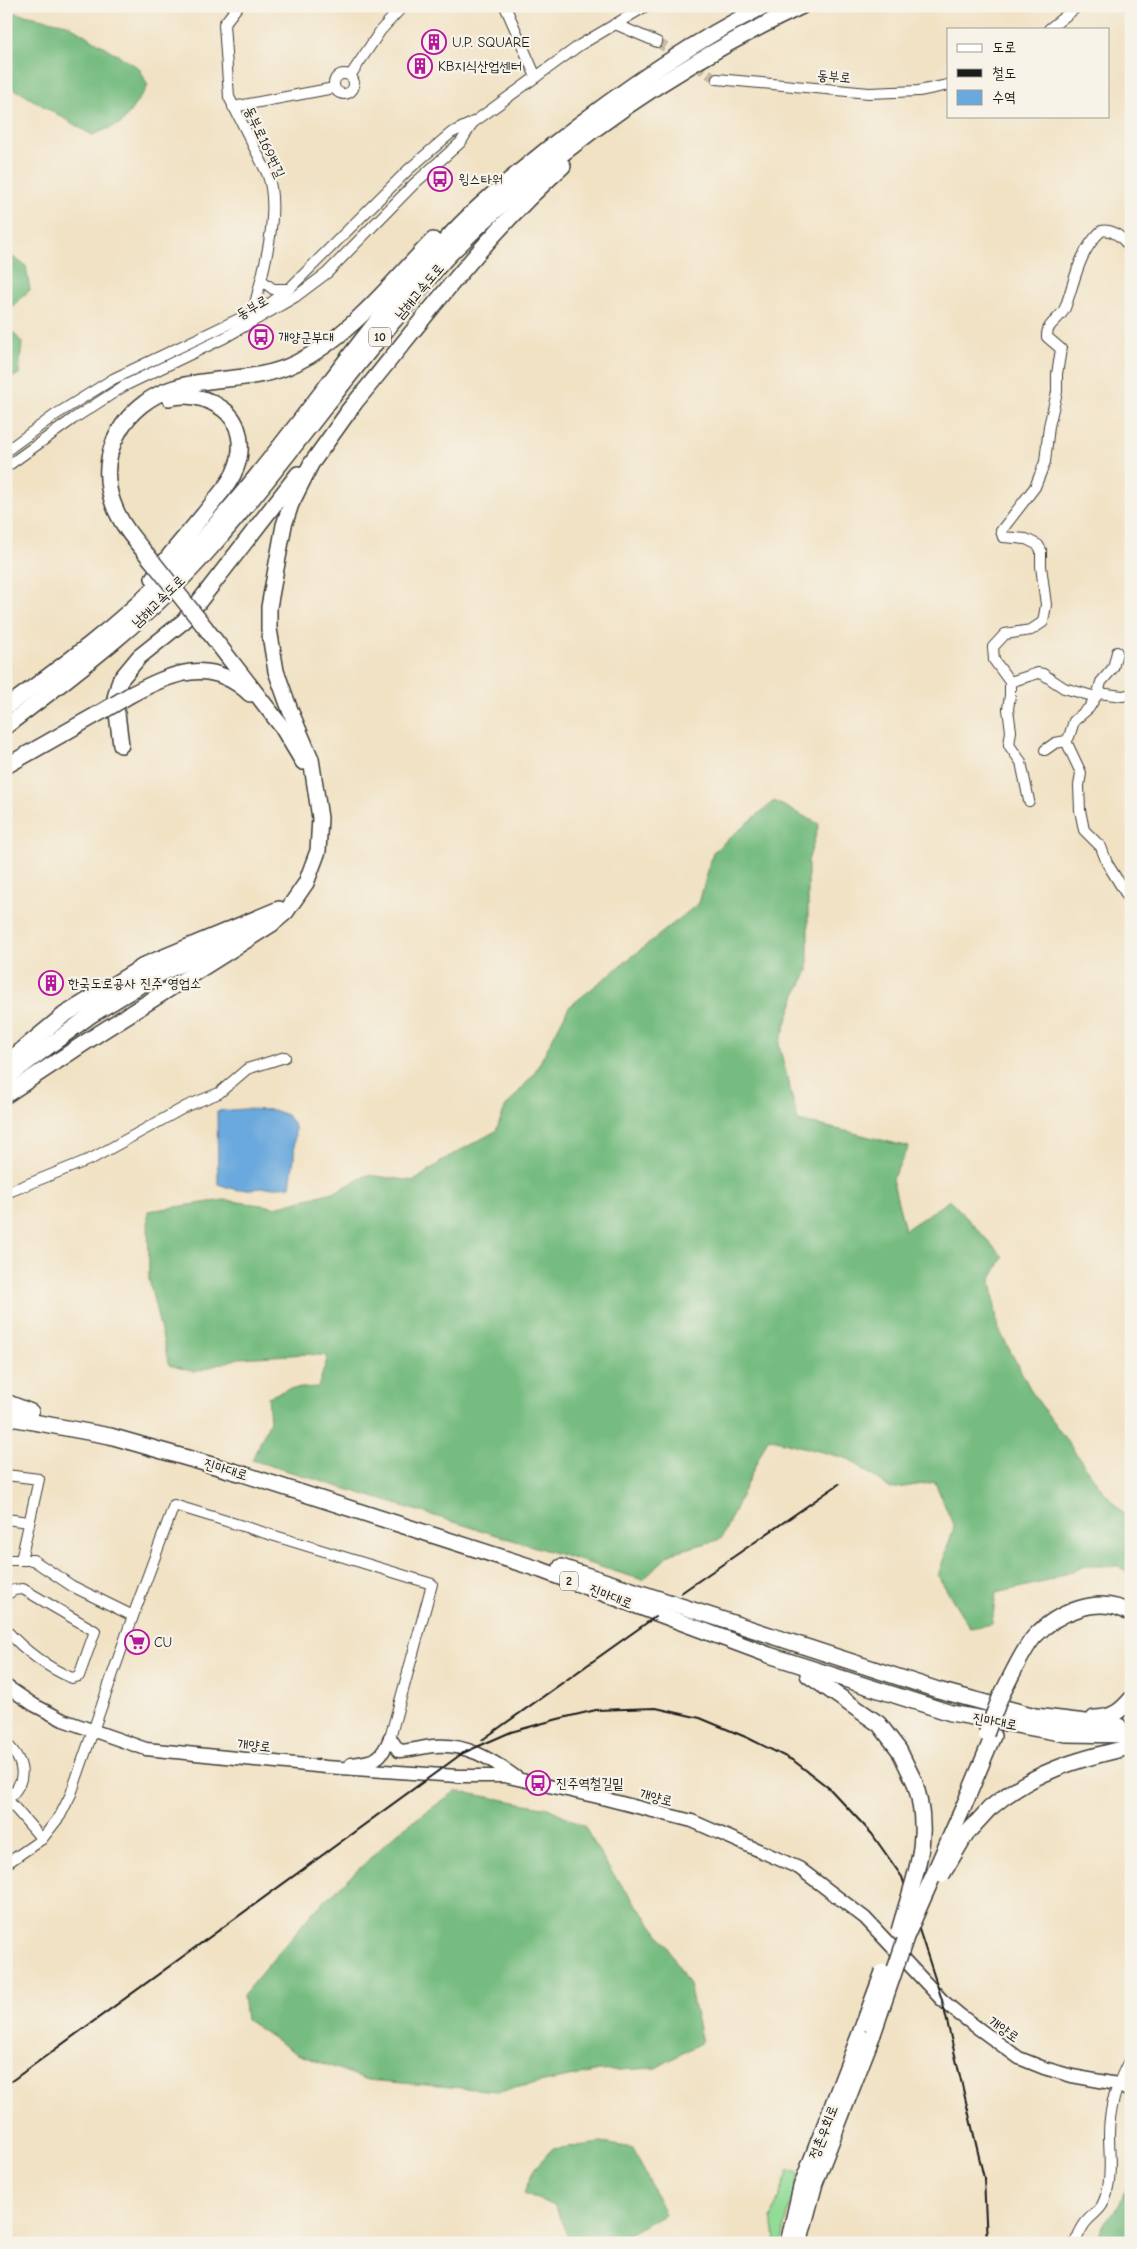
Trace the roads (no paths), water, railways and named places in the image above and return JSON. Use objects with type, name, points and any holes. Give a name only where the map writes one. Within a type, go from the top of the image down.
[{"type":"highway","name":"남해고속도로","points":[[6,707],[73,658],[132,610],[169,574],[237,499],[383,312],[454,230],[511,178],[598,110],[666,63],[734,21],[764,6]]},
{"type":"highway","name":"남해고속도로","points":[[6,726],[91,661],[176,585],[258,491],[354,368],[446,258],[512,194],[648,91],[757,27],[802,6]]},
{"type":"highway","points":[[121,745],[115,698],[120,680],[139,657],[184,621],[453,280],[527,199],[563,166],[631,114],[648,91]]},
{"type":"highway","points":[[314,778],[296,737],[117,514],[108,482],[111,449],[120,429],[133,412],[152,397],[175,387],[261,375],[281,370],[298,362],[344,330],[437,235],[454,230]]},
{"type":"highway","points":[[132,610],[163,562],[214,503],[237,468],[241,446],[239,432],[234,419],[220,407],[201,398],[178,396],[163,399],[154,404],[137,417],[125,435],[120,447],[117,475],[121,496],[136,528],[155,560]]},
{"type":"highway","points":[[6,1094],[272,924],[286,912],[306,883],[318,851],[320,818],[310,760],[276,671],[268,629],[268,607],[284,526],[291,504],[312,464],[354,404]]},
{"type":"highway","points":[[6,1078],[91,1016],[152,978],[251,930],[279,909],[288,899],[308,865],[314,840],[314,798],[306,770],[293,744],[206,623]]},
{"type":"highway","points":[[6,766],[130,695],[170,676],[192,671],[215,674],[234,682],[247,691],[293,744]]},
{"type":"highway","points":[[6,1063],[64,1014],[147,964],[279,909]]},
{"type":"highway","points":[[6,1402],[31,1412]]},
{"type":"highway","name":"진마대로","points":[[6,1408],[112,1427],[236,1463],[938,1690],[998,1707],[1054,1718],[1131,1726]]},
{"type":"highway","name":"진마대로","points":[[6,1417],[67,1427],[153,1447],[234,1472],[541,1570],[769,1656],[951,1713],[1066,1734],[1131,1735]]},
{"type":"highway","points":[[6,1425],[52,1430],[67,1427]]},
{"type":"highway","points":[[869,2028],[902,1934],[960,1806],[1004,1699],[1033,1638],[1056,1618],[1086,1606],[1108,1606],[1131,1614]]},
{"type":"highway","points":[[1004,1699],[1038,1641],[1059,1624],[1086,1612],[1105,1610],[1124,1616],[1131,1621]]},
{"type":"highway","points":[[769,1656],[813,1677],[879,1724],[899,1750],[915,1783],[922,1804],[923,1845],[902,1934]]},
{"type":"highway","points":[[1054,1718],[1107,1718],[1121,1710],[1131,1699]]},
{"type":"highway","points":[[902,1934],[966,1834],[989,1809],[1010,1791],[1059,1766],[1131,1747]]},
{"type":"highway","name":"정촌우회로","points":[[788,2243],[801,2187],[869,2028]]},
{"type":"highway","name":"정촌우회로","points":[[799,2243],[815,2183],[869,2028]]},
{"type":"main road","name":"개양로","points":[[6,1686],[34,1705],[63,1720],[146,1748],[326,1767],[457,1776],[504,1776],[692,1821],[799,1868],[865,1918],[942,2000],[1019,2058],[1072,2076],[1117,2084],[1131,2092]]},
{"type":"main road","points":[[390,1738],[399,1750],[408,1751]]},
{"type":"main road","points":[[378,1758],[385,1752],[390,1738]]},
{"type":"main road","points":[[326,1767],[435,1746],[466,1749],[487,1757],[520,1780]]},
{"type":"street","name":"동부로169번길","points":[[238,6],[224,24],[229,97],[272,185],[272,218],[261,280],[250,324]]},
{"type":"street","points":[[350,76],[381,30],[403,6]]},
{"type":"street","points":[[505,6],[536,76]]},
{"type":"street","name":"동부로","points":[[6,451],[55,415],[113,379],[268,305],[289,289],[409,169],[451,133],[474,122],[536,76],[646,6]]},
{"type":"street","points":[[1050,28],[1078,6]]},
{"type":"street","points":[[615,24],[656,42]]},
{"type":"street","points":[[233,107],[334,88],[342,94],[351,91],[354,85],[350,76],[344,74],[337,76],[334,88]]},
{"type":"street","name":"동부로","points":[[717,79],[869,93],[919,91],[947,84]]},
{"type":"street","name":"동부로","points":[[6,467],[73,418],[124,386],[250,324],[295,297],[327,273],[414,184],[461,142],[474,122]]},
{"type":"street","points":[[1029,801],[1021,762],[1009,745],[1011,731],[1008,709],[1010,682],[993,656],[996,642],[1005,634],[1036,628],[1042,622],[1046,605],[1040,547],[1026,539],[1003,537],[1001,531],[1035,487],[1044,462],[1048,426],[1057,392],[1057,374],[1062,356],[1061,349],[1046,337],[1046,333],[1049,326],[1064,310],[1078,263],[1101,231],[1107,230],[1120,236],[1126,241],[1131,251]]},
{"type":"street","points":[[261,280],[273,289],[289,289]]},
{"type":"street","points":[[1045,750],[1055,743],[1066,741],[1074,721],[1089,708],[1097,695],[1101,682],[1116,663],[1117,652]]},
{"type":"street","points":[[1010,682],[1038,673],[1043,674],[1064,688],[1097,695],[1123,696],[1131,694]]},
{"type":"street","points":[[1066,741],[1082,773],[1079,786],[1084,830],[1101,848],[1107,863],[1131,902]]},
{"type":"street","points":[[6,1193],[94,1158],[187,1106],[220,1093],[247,1069],[285,1056]]},
{"type":"street","points":[[6,1475],[39,1479],[21,1560]]},
{"type":"street","points":[[6,1864],[42,1839],[60,1816],[71,1794],[174,1505],[432,1584],[390,1738]]},
{"type":"street","points":[[6,1519],[29,1522]]},
{"type":"street","points":[[6,1560],[33,1560],[72,1586],[133,1616]]},
{"type":"street","points":[[6,1595],[14,1590],[23,1589],[95,1631],[79,1676],[72,1678],[48,1667],[18,1644],[6,1630]]},
{"type":"street","points":[[6,1743],[18,1757],[22,1774],[20,1784],[7,1800],[42,1839]]},
{"type":"street","points":[[1075,2243],[1085,2223],[1101,2209],[1108,2189],[1110,2169],[1109,2131],[1117,2084],[1131,2056]]},
{"type":"water","points":[[244,1109],[273,1110],[287,1115],[295,1127],[294,1158],[290,1186],[236,1190],[218,1184],[217,1111]]},
{"type":"tunnel","points":[[657,42],[717,79]]},
{"type":"railway","points":[[681,1593],[839,1484]]},
{"type":"railway","points":[[482,1740],[655,1617]]},
{"type":"railway","points":[[463,1753],[511,1732],[596,1710],[656,1708],[700,1718],[748,1738],[794,1761],[829,1788],[872,1834],[902,1877],[942,2000],[984,2178],[987,2243]]},
{"type":"railway","points":[[6,2085],[467,1750]]},
{"type":"place","name":"U.P. SQUARE","points":[[434,42]]},
{"type":"place","name":"KB지식산업센터","points":[[420,66]]},
{"type":"place","name":"윙스타워","points":[[440,179]]},
{"type":"place","name":"개양군부대","points":[[261,337]]},
{"type":"place","name":"한국도로공사 진주 영업소","points":[[51,983]]},
{"type":"place","name":"CU","points":[[137,1642]]},
{"type":"place","name":"진주역철길밑","points":[[538,1783]]}]
